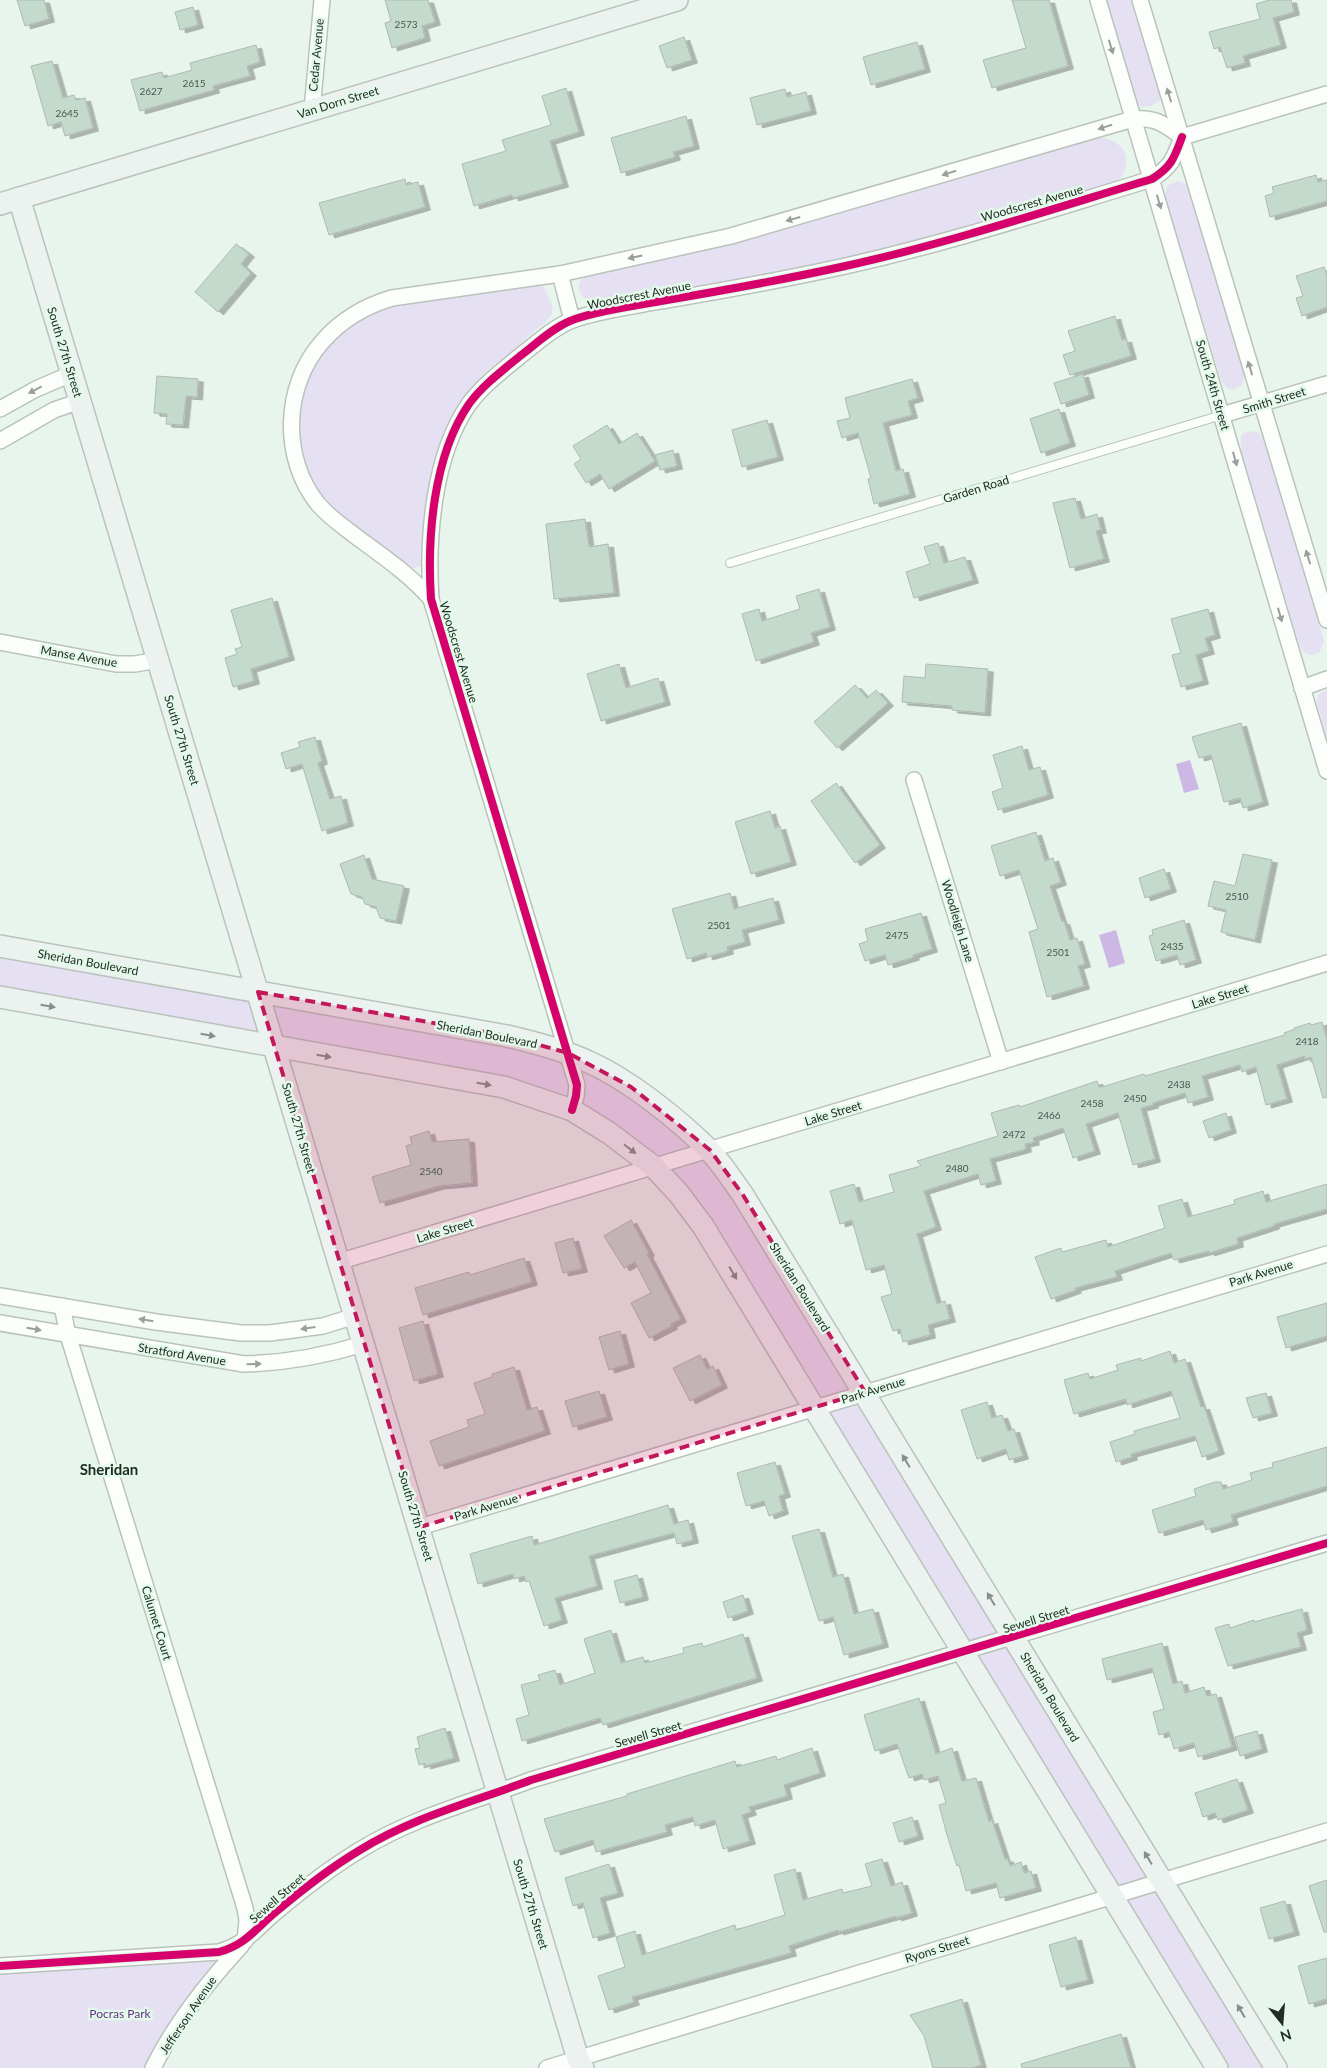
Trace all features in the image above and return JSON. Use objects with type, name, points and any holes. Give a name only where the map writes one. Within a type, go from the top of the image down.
[{"type":"main road","name":"Van Dorn Street","points":[[9,201],[677,0]]},
{"type":"main road","name":"South 27th Street","points":[[9,201],[80,401],[276,1048],[338,1262],[420,1528],[497,1792],[580,2065]]},
{"type":"main road","name":"Sheridan Boulevard","points":[[0,946],[507,1036],[568,1053],[593,1064],[631,1087],[664,1110],[710,1150],[743,1195],[865,1392],[1276,2068]]},
{"type":"main road","points":[[0,997],[504,1088],[572,1110],[609,1133],[654,1167],[679,1194],[703,1226],[1217,2068]]},
{"type":"street","name":"Cedar Avenue","points":[[312,110],[322,0]]},
{"type":"street","name":"South 24th Street","points":[[1098,0],[1327,771]]},
{"type":"street","points":[[1140,0],[1327,620]]},
{"type":"street","points":[[1182,138],[1327,94]]},
{"type":"street","name":"Woodscrest Avenue","points":[[431,599],[415,580],[330,517],[306,486],[292,445],[291,422],[294,399],[300,377],[311,356],[322,341],[356,313],[376,303],[392,298],[560,274],[731,236],[1133,119],[1146,118],[1160,121],[1182,138],[1174,160],[1164,171],[1152,179],[894,255],[790,278],[629,307],[572,320],[544,337],[487,383],[465,413],[454,434],[442,465],[436,494],[429,550],[431,599],[577,1085],[572,1110]]},
{"type":"street","name":"Woodscrest Avenue","points":[[560,274],[572,320]]},
{"type":"street","points":[[0,409],[36,389],[71,374]]},
{"type":"street","name":"Smith Street","points":[[1222,415],[1327,384]]},
{"type":"street","points":[[0,441],[54,410],[80,401]]},
{"type":"street","name":"Manse Avenue","points":[[0,642],[116,664],[135,664],[158,660]]},
{"type":"street","points":[[1302,688],[1327,679]]},
{"type":"street","name":"Woodleigh Lane","points":[[914,780],[1002,1062]]},
{"type":"street","name":"Lake Street","points":[[338,1262],[1327,963]]},
{"type":"street","name":"Park Avenue","points":[[420,1528],[865,1392],[1327,1254]]},
{"type":"street","points":[[0,1296],[156,1322],[241,1333],[270,1333],[323,1326],[355,1316]]},
{"type":"street","name":"Calumet Court","points":[[62,1306],[68,1335],[245,1908],[247,1920],[245,1941]]},
{"type":"street","name":"Stratford Avenue","points":[[0,1323],[244,1364],[275,1364],[312,1358],[364,1344]]},
{"type":"street","name":"Sewell Street","points":[[0,1966],[219,1952],[232,1948],[245,1941],[274,1912],[316,1879],[361,1850],[402,1828],[445,1809],[532,1780],[1014,1638],[1327,1543]]},
{"type":"street","name":"Ryons Street","points":[[547,2068],[580,2065],[1112,1896],[1327,1831]]},
{"type":"street","name":"Jefferson Avenue","points":[[153,2068],[182,2018],[207,1984],[245,1941]]},
{"type":"lane","name":"Garden Road","points":[[730,563],[1222,415]]},
{"type":"highlighted area","points":[[258,992],[507,1036],[568,1053],[631,1087],[710,1150],[743,1195],[865,1392],[420,1527]]},
{"type":"green space","points":[[1107,0],[1132,0],[1160,95],[1160,100],[1152,106],[1141,107],[1137,103]]},
{"type":"green space","points":[[1102,138],[1119,145],[1126,157],[1124,172],[1113,186],[913,246],[688,288],[604,298],[595,301],[585,299],[580,294],[579,283],[585,277],[592,274],[719,246],[838,214],[1092,139]]},
{"type":"green space","points":[[1177,181],[1184,183],[1189,189],[1245,374],[1242,385],[1233,390],[1227,388],[1221,380],[1165,196],[1167,186]]},
{"type":"green space","points":[[534,284],[543,286],[552,304],[552,314],[544,324],[513,351],[483,374],[464,401],[424,564],[410,568],[349,524],[327,503],[313,482],[305,462],[299,430],[299,408],[303,387],[311,368],[322,350],[337,335],[354,321],[374,311],[417,299]]},
{"type":"green space","points":[[1254,431],[1259,433],[1264,441],[1323,637],[1324,642],[1319,653],[1311,655],[1305,653],[1299,644],[1241,451],[1241,436],[1244,433]]},
{"type":"green space","points":[[1327,690],[1327,739],[1316,700],[1320,693]]},
{"type":"green space","points":[[0,946],[568,1053],[710,1150],[1276,2068],[1217,2068],[679,1194],[572,1110],[0,997]]},
{"type":"green space","name":"Pocras Park","points":[[231,1948],[153,2068],[0,2068],[0,1966]]},
{"type":"shaded area","points":[[1190,760],[1199,789],[1184,793],[1176,764]]},
{"type":"shaded area","points":[[1116,930],[1125,963],[1109,968],[1099,935]]},
{"type":"building","points":[[17,0],[44,0],[49,19],[25,26]]},
{"type":"building","points":[[385,0],[428,0],[435,22],[422,26],[425,38],[392,48],[385,23],[391,21]]},
{"type":"building","points":[[1012,0],[1049,0],[1068,66],[992,88],[983,60],[1026,48]]},
{"type":"building","points":[[1269,0],[1291,0],[1294,12],[1273,18],[1281,45],[1243,56],[1245,63],[1227,68],[1220,47],[1214,49],[1209,32],[1260,19],[1256,4]]},
{"type":"building","points":[[193,7],[198,25],[180,30],[175,12]]},
{"type":"building","points":[[684,37],[692,60],[667,68],[659,46]]},
{"type":"building","points":[[917,42],[925,69],[871,85],[863,57]]},
{"type":"building","points":[[256,45],[260,62],[247,66],[250,76],[213,86],[214,90],[140,111],[131,80],[162,72],[164,78],[192,70],[190,63]]},
{"type":"building","points":[[52,61],[63,98],[74,95],[76,100],[85,98],[93,128],[65,136],[61,122],[48,126],[31,66]]},
{"type":"building","points":[[566,88],[579,132],[550,141],[563,184],[513,198],[512,195],[474,206],[462,164],[506,151],[502,140],[551,125],[542,96]]},
{"type":"building","points":[[785,89],[787,97],[806,92],[811,111],[757,125],[750,98]]},
{"type":"building","points":[[686,116],[694,146],[673,152],[675,157],[621,173],[611,138]]},
{"type":"building","points":[[1316,175],[1318,182],[1327,180],[1327,201],[1270,217],[1265,196],[1274,193],[1272,187]]},
{"type":"building","points":[[405,179],[406,185],[418,182],[425,207],[329,235],[319,203]]},
{"type":"building","points":[[236,244],[249,254],[241,264],[251,273],[218,312],[195,292]]},
{"type":"building","points":[[1324,267],[1327,276],[1327,307],[1302,316],[1296,298],[1303,296],[1296,276]]},
{"type":"building","points":[[1115,316],[1122,340],[1126,339],[1131,356],[1070,375],[1063,355],[1075,351],[1068,331]]},
{"type":"building","points":[[1083,374],[1089,395],[1061,404],[1054,383]]},
{"type":"building","points":[[157,376],[198,379],[197,397],[186,396],[183,425],[166,424],[167,414],[154,413]]},
{"type":"building","points":[[912,379],[918,398],[908,401],[912,415],[883,423],[896,471],[903,469],[910,494],[874,504],[868,479],[871,478],[858,433],[842,438],[837,421],[850,418],[845,398]]},
{"type":"building","points":[[1059,409],[1070,443],[1041,453],[1030,419]]},
{"type":"building","points":[[767,420],[778,457],[742,467],[732,430]]},
{"type":"building","points":[[607,425],[619,444],[637,433],[655,461],[609,489],[600,474],[586,483],[574,464],[581,459],[573,446]]},
{"type":"building","points":[[673,450],[677,466],[660,470],[655,455]]},
{"type":"building","points":[[1075,498],[1081,519],[1097,514],[1101,530],[1096,531],[1104,559],[1070,568],[1053,503]]},
{"type":"building","points":[[585,519],[589,547],[608,544],[614,593],[554,599],[546,524]]},
{"type":"building","points":[[938,543],[944,563],[965,557],[973,580],[914,598],[906,572],[930,564],[924,547]]},
{"type":"building","points":[[819,589],[830,627],[811,633],[814,642],[756,661],[742,614],[759,609],[762,621],[800,609],[796,596]]},
{"type":"building","points":[[272,598],[289,657],[251,669],[254,681],[233,687],[225,658],[237,654],[235,649],[242,647],[231,610]]},
{"type":"building","points":[[1208,609],[1215,635],[1205,638],[1209,651],[1196,655],[1203,681],[1181,687],[1172,655],[1181,653],[1171,619]]},
{"type":"building","points":[[619,664],[626,688],[658,678],[665,702],[601,721],[587,674]]},
{"type":"building","points":[[926,664],[988,669],[985,713],[952,710],[952,706],[902,702],[904,676],[925,678]]},
{"type":"building","points":[[855,685],[867,698],[876,690],[888,703],[837,748],[814,722]]},
{"type":"building","points":[[1241,723],[1263,802],[1243,808],[1240,798],[1224,802],[1211,755],[1199,758],[1192,737]]},
{"type":"building","points":[[315,737],[322,761],[318,763],[330,799],[341,796],[348,823],[322,831],[302,764],[286,769],[281,753],[300,747],[298,742]]},
{"type":"building","points":[[1022,746],[1029,770],[1040,767],[1048,795],[998,810],[992,792],[1003,788],[993,755]]},
{"type":"building","points":[[836,783],[880,845],[855,863],[811,801]]},
{"type":"building","points":[[770,811],[775,828],[780,826],[791,862],[751,874],[735,822]]},
{"type":"building","points":[[1036,832],[1045,861],[1053,858],[1061,882],[1050,886],[1062,922],[1064,921],[1070,940],[1077,938],[1085,964],[1078,966],[1084,986],[1047,997],[1029,932],[1038,929],[1019,870],[1000,876],[991,846]]},
{"type":"building","points":[[1243,854],[1272,860],[1255,940],[1221,932],[1226,910],[1208,906],[1214,881],[1235,886]]},
{"type":"building","points":[[364,855],[372,879],[404,886],[396,921],[380,918],[376,907],[365,904],[362,897],[351,894],[340,864]]},
{"type":"building","points":[[1164,869],[1171,889],[1145,898],[1139,878]]},
{"type":"building","points":[[730,893],[734,909],[773,898],[779,920],[742,930],[745,942],[727,947],[728,951],[707,957],[706,953],[687,959],[672,909]]},
{"type":"building","points":[[921,913],[932,949],[888,965],[885,955],[865,961],[859,944],[868,941],[865,929]]},
{"type":"building","points":[[1184,920],[1196,960],[1180,965],[1177,955],[1156,961],[1149,936],[1153,935],[1152,930]]},
{"type":"building","points":[[1322,1022],[1327,1040],[1327,1097],[1323,1098],[1311,1057],[1305,1059],[1305,1056],[1277,1065],[1287,1099],[1266,1105],[1256,1067],[1242,1072],[1240,1065],[1202,1076],[1208,1097],[1188,1103],[1185,1093],[1141,1108],[1155,1159],[1133,1165],[1118,1113],[1086,1124],[1095,1151],[1073,1158],[1063,1128],[1033,1138],[1034,1142],[1025,1144],[1026,1149],[990,1159],[996,1181],[981,1185],[978,1174],[924,1191],[936,1227],[917,1234],[937,1304],[945,1301],[950,1319],[928,1325],[930,1335],[903,1342],[900,1329],[893,1331],[881,1297],[892,1294],[884,1265],[866,1270],[852,1220],[840,1224],[830,1191],[854,1184],[859,1202],[894,1192],[889,1175],[921,1166],[917,1161],[998,1136],[991,1113],[1019,1105],[1020,1107],[1097,1081],[1099,1087],[1102,1087],[1144,1074],[1145,1076],[1285,1035],[1284,1033],[1294,1028],[1310,1023],[1311,1025]]},
{"type":"building","points":[[1226,1113],[1231,1130],[1209,1138],[1203,1121]]},
{"type":"building","points":[[429,1131],[432,1142],[469,1139],[472,1183],[439,1186],[380,1203],[372,1177],[411,1165],[406,1146],[412,1144],[410,1137]]},
{"type":"building","points":[[1327,1184],[1327,1209],[1274,1224],[1274,1226],[1237,1238],[1238,1244],[1209,1253],[1209,1251],[1174,1260],[1171,1253],[1115,1271],[1117,1277],[1075,1288],[1076,1290],[1051,1299],[1035,1257],[1061,1248],[1062,1252],[1106,1240],[1108,1247],[1165,1228],[1158,1206],[1182,1199],[1188,1217],[1235,1204],[1234,1200],[1263,1191],[1266,1202]]},
{"type":"building","points":[[631,1220],[681,1319],[649,1338],[631,1303],[651,1293],[635,1262],[624,1268],[604,1236]]},
{"type":"building","points":[[573,1238],[582,1269],[563,1273],[555,1243]]},
{"type":"building","points":[[524,1258],[532,1282],[423,1315],[415,1288],[469,1272],[470,1275]]},
{"type":"building","points":[[1327,1303],[1327,1336],[1286,1348],[1277,1317]]},
{"type":"building","points":[[423,1321],[438,1374],[414,1381],[399,1328]]},
{"type":"building","points":[[620,1331],[629,1364],[609,1370],[599,1337]]},
{"type":"building","points":[[1170,1351],[1174,1363],[1185,1359],[1201,1407],[1204,1406],[1219,1451],[1202,1457],[1195,1436],[1131,1454],[1132,1457],[1116,1462],[1110,1442],[1135,1434],[1134,1431],[1180,1418],[1171,1391],[1127,1405],[1126,1399],[1074,1414],[1064,1380],[1088,1373],[1090,1379],[1118,1370],[1116,1365],[1141,1358],[1141,1361]]},
{"type":"building","points":[[700,1355],[707,1369],[713,1366],[722,1385],[690,1401],[673,1368]]},
{"type":"building","points":[[514,1367],[527,1410],[537,1407],[545,1431],[439,1466],[430,1441],[469,1427],[467,1420],[485,1414],[474,1383],[492,1377],[492,1374]]},
{"type":"building","points":[[599,1391],[607,1417],[573,1427],[565,1401]]},
{"type":"building","points":[[1266,1393],[1272,1413],[1253,1418],[1246,1398]]},
{"type":"building","points":[[987,1402],[992,1418],[1002,1415],[1008,1431],[1014,1429],[1023,1456],[1009,1460],[1006,1449],[977,1459],[961,1410]]},
{"type":"building","points":[[1327,1447],[1327,1486],[1231,1515],[1233,1522],[1206,1530],[1203,1520],[1159,1533],[1152,1510],[1196,1496],[1194,1489],[1215,1482],[1221,1482],[1223,1489],[1252,1480],[1250,1473],[1273,1467],[1272,1463]]},
{"type":"building","points":[[775,1462],[785,1494],[779,1496],[783,1511],[769,1516],[764,1501],[746,1506],[737,1473]]},
{"type":"building","points":[[668,1505],[674,1524],[688,1520],[693,1540],[677,1544],[674,1533],[589,1556],[597,1586],[555,1598],[562,1620],[544,1626],[529,1581],[526,1582],[524,1576],[514,1579],[513,1574],[478,1584],[470,1554],[532,1536],[534,1545]]},
{"type":"building","points":[[819,1529],[833,1577],[843,1574],[854,1614],[873,1609],[883,1644],[844,1655],[833,1617],[819,1621],[792,1536]]},
{"type":"building","points":[[637,1575],[643,1597],[620,1603],[614,1581]]},
{"type":"building","points":[[743,1595],[748,1611],[728,1618],[723,1602]]},
{"type":"building","points":[[1302,1609],[1307,1630],[1297,1633],[1301,1647],[1228,1666],[1215,1628],[1229,1624],[1230,1628],[1254,1620],[1254,1622]]},
{"type":"building","points":[[611,1630],[621,1663],[643,1657],[645,1663],[684,1653],[683,1648],[702,1643],[703,1647],[743,1634],[757,1678],[603,1725],[600,1718],[522,1741],[516,1719],[529,1715],[521,1685],[540,1680],[538,1675],[555,1670],[560,1685],[595,1673],[584,1639]]},
{"type":"building","points":[[1162,1643],[1173,1684],[1182,1681],[1185,1693],[1204,1687],[1207,1696],[1216,1694],[1232,1747],[1198,1757],[1194,1743],[1174,1749],[1169,1732],[1159,1735],[1153,1712],[1164,1709],[1152,1668],[1107,1680],[1102,1659]]},
{"type":"building","points":[[919,1698],[936,1754],[952,1748],[962,1781],[976,1778],[989,1822],[992,1820],[1005,1859],[1008,1859],[1010,1866],[1021,1862],[1024,1873],[1031,1871],[1036,1888],[1000,1898],[996,1883],[966,1891],[939,1805],[946,1803],[938,1776],[924,1780],[922,1774],[909,1778],[897,1744],[875,1751],[864,1715]]},
{"type":"building","points":[[445,1728],[454,1758],[425,1766],[425,1763],[419,1765],[415,1749],[420,1748],[417,1737]]},
{"type":"building","points":[[1257,1731],[1262,1749],[1240,1756],[1235,1737]]},
{"type":"building","points":[[812,1748],[820,1773],[784,1785],[787,1796],[749,1807],[751,1812],[742,1815],[750,1841],[723,1849],[715,1820],[695,1826],[693,1817],[665,1825],[667,1832],[596,1852],[593,1840],[555,1852],[544,1819],[627,1796],[627,1794],[735,1761],[737,1767],[776,1756],[777,1760]]},
{"type":"building","points":[[1237,1779],[1248,1810],[1218,1820],[1215,1813],[1203,1817],[1195,1793]]},
{"type":"building","points":[[912,1817],[918,1836],[899,1842],[893,1823]]},
{"type":"building","points":[[882,1859],[891,1886],[902,1882],[912,1913],[838,1932],[838,1930],[789,1946],[791,1953],[632,1997],[634,2002],[609,2010],[598,1976],[625,1967],[616,1937],[635,1931],[642,1955],[735,1925],[736,1930],[785,1915],[774,1875],[795,1869],[803,1900],[842,1889],[843,1893],[872,1886],[865,1864]]},
{"type":"building","points":[[609,1864],[618,1893],[600,1898],[610,1933],[593,1938],[583,1903],[573,1906],[565,1878]]},
{"type":"building","points":[[1327,1880],[1327,1932],[1324,1932],[1309,1886]]},
{"type":"building","points":[[1285,1901],[1294,1932],[1269,1939],[1260,1908]]},
{"type":"building","points":[[1076,1937],[1088,1980],[1061,1987],[1049,1945]]},
{"type":"building","points":[[1327,1958],[1327,1999],[1309,2004],[1298,1966]]},
{"type":"building","points":[[962,1999],[981,2065],[972,2068],[933,2068],[924,2036],[910,2015]]},
{"type":"building","points":[[1121,2034],[1131,2068],[1022,2068],[1021,2064]]},
{"type":"cycle path","points":[[572,1110],[577,1085],[431,599],[430,550],[435,498],[440,472],[447,448],[469,404],[506,367],[550,332],[579,317],[841,267],[919,248],[1036,214],[1152,179],[1171,162],[1182,137]]},
{"type":"cycle path","points":[[0,1966],[219,1952],[229,1949],[251,1935],[270,1917],[327,1871],[380,1838],[422,1819],[531,1780],[1327,1543]]},
{"type":"district","name":"Sheridan","points":[[109,1469]]}]
